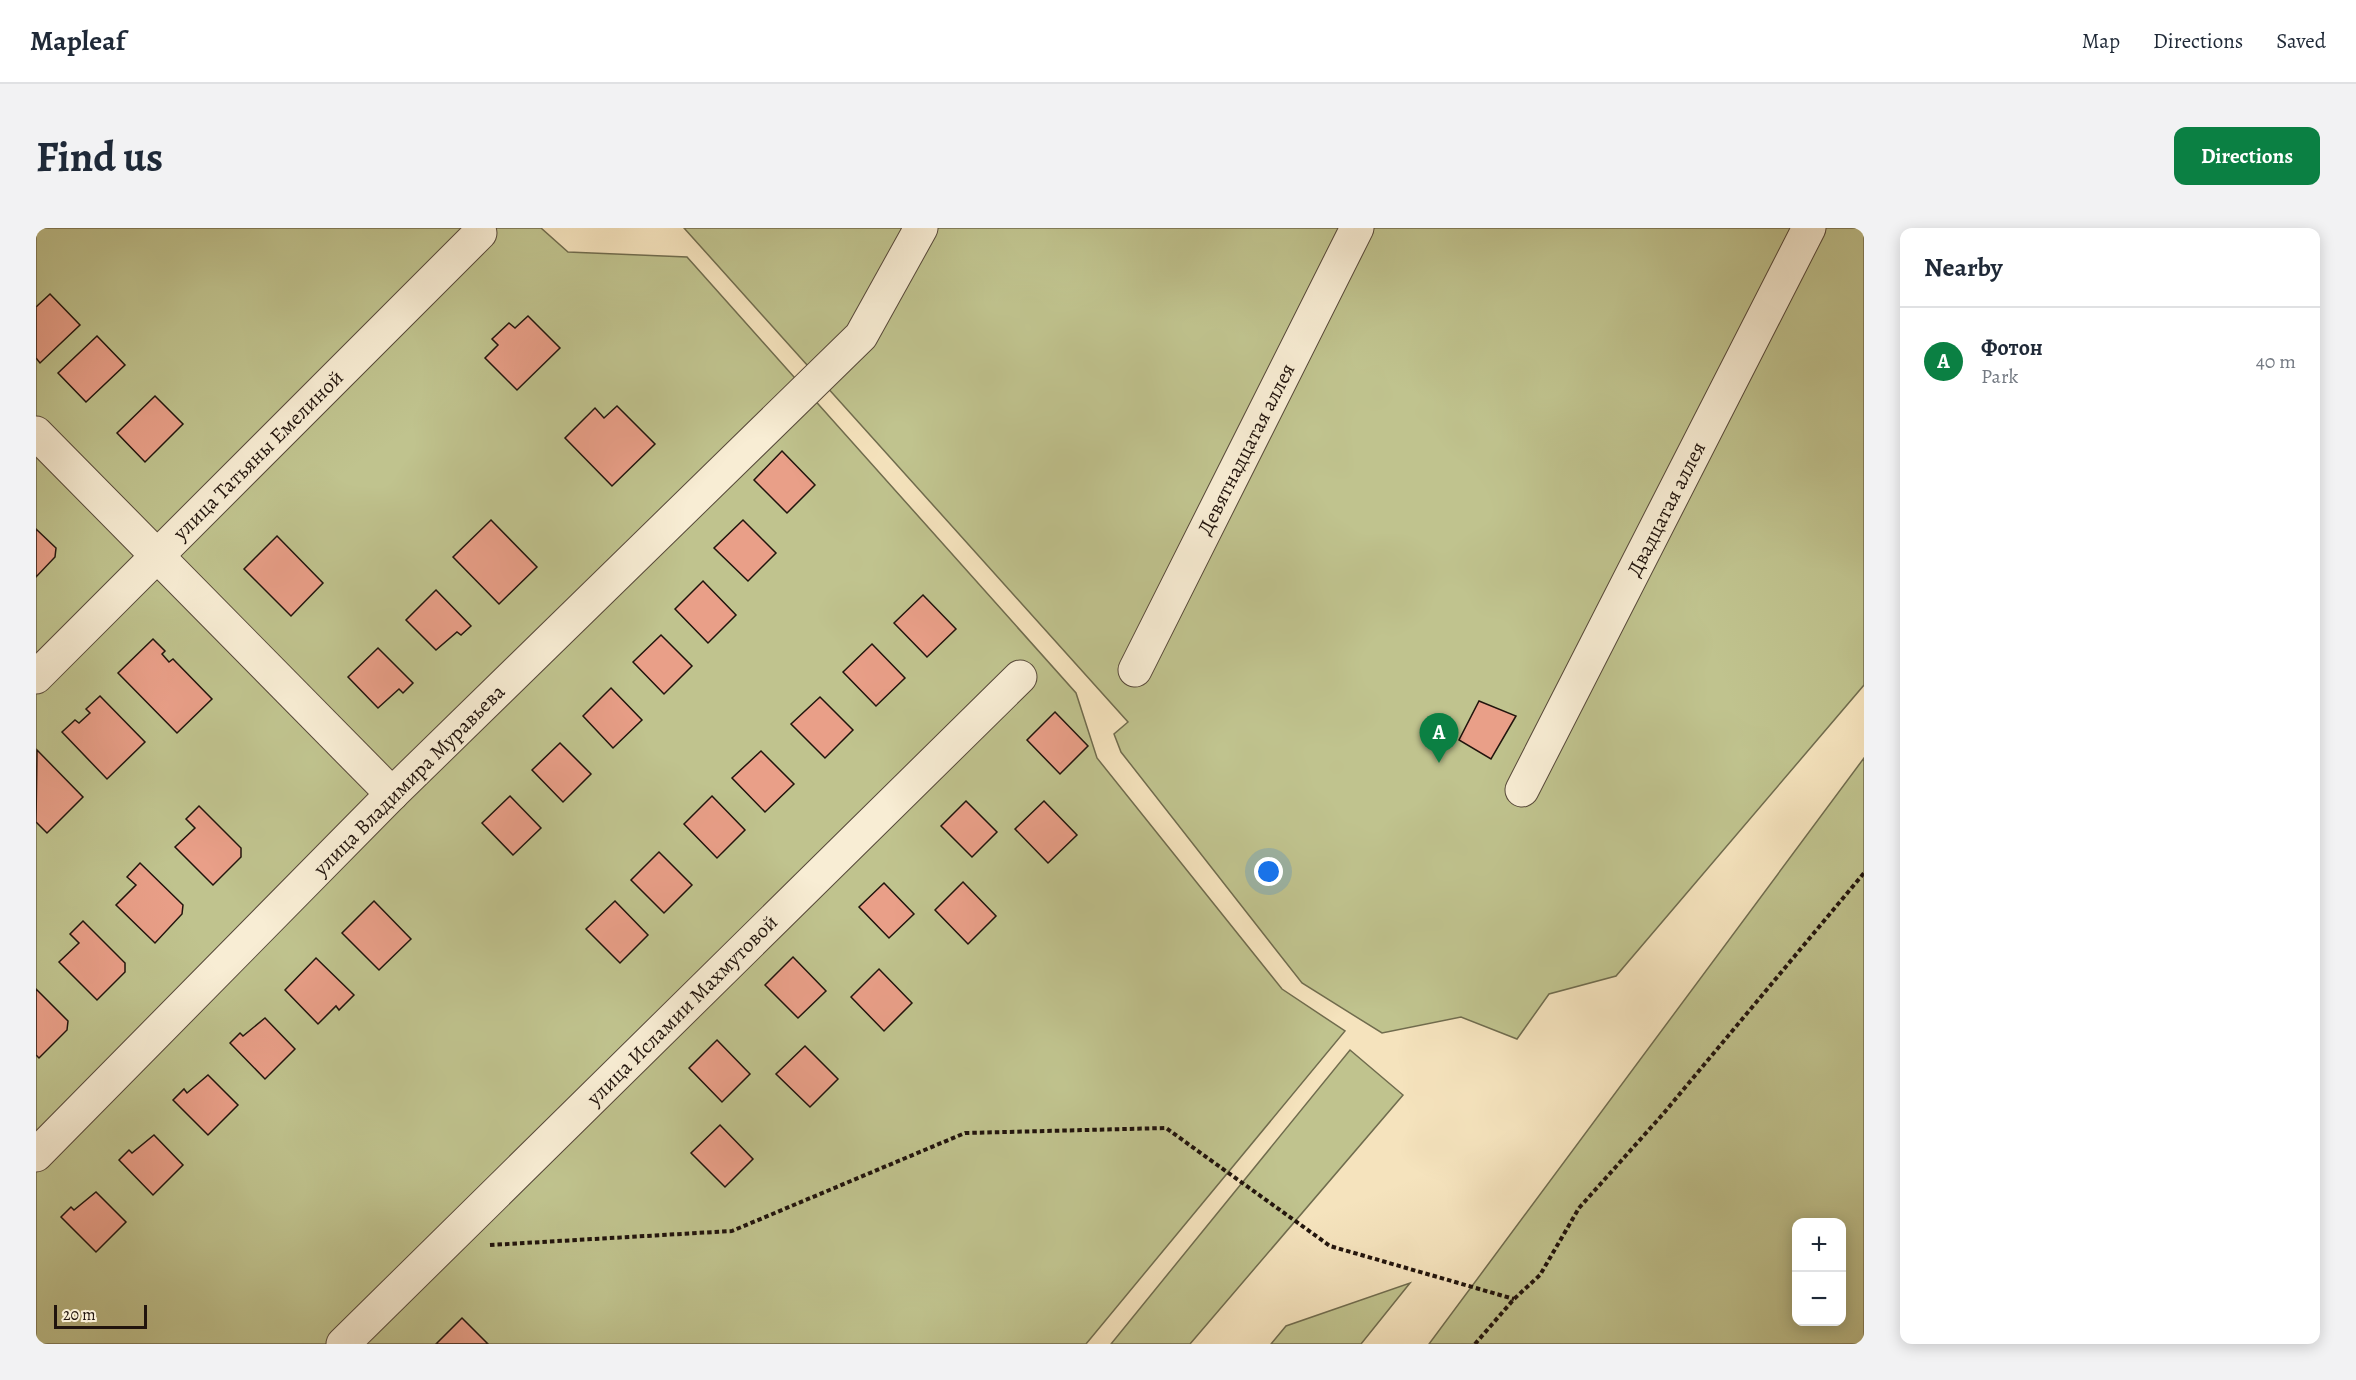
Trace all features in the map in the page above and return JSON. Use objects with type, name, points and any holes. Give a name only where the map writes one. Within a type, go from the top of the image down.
[{"type":"street","name":"улица Владимира Муравьева","points":[[36,1155],[392,794],[861,336],[921,228]]},
{"type":"street","name":"Девятнадцатая аллея","points":[[1135,670],[1357,228]]},
{"type":"street","name":"Двадцатая аллея","points":[[1522,790],[1809,228]]},
{"type":"street","name":"улица Татьяны Емелиной","points":[[36,677],[480,233]]},
{"type":"street","points":[[36,433],[392,794]]},
{"type":"street","name":"улица Исламии Махмутовой","points":[[343,1344],[1020,677]]},
{"type":"path","points":[[1475,1344],[1514,1299],[1540,1275],[1580,1208],[1663,1114],[1864,873]]},
{"type":"path","points":[[441,1248],[732,1231],[964,1133],[1166,1128],[1330,1246],[1514,1299]]},
{"type":"green space","points":[[36,228],[541,228],[568,252],[687,257],[1076,693],[1097,758],[1282,989],[1345,1031],[1086,1344],[36,1344]]},
{"type":"green space","points":[[684,228],[1864,228],[1864,685],[1616,976],[1549,994],[1517,1039],[1461,1017],[1382,1033],[1302,983],[1121,752],[1114,734],[1128,722]]},
{"type":"green space","points":[[1864,758],[1864,1344],[1429,1344]]},
{"type":"green space","points":[[1350,1050],[1403,1095],[1190,1344],[1111,1344]]},
{"type":"green space","points":[[1410,1283],[1361,1344],[1271,1344],[1286,1326]]},
{"type":"building","points":[[50,294],[80,325],[40,363],[36,358],[36,307]]},
{"type":"building","points":[[528,316],[560,348],[517,390],[485,358],[498,345],[492,339],[509,323],[515,328]]},
{"type":"building","points":[[97,336],[125,365],[86,402],[58,373]]},
{"type":"building","points":[[155,396],[183,424],[145,462],[117,433]]},
{"type":"building","points":[[617,406],[655,444],[612,486],[565,438],[595,408],[604,418]]},
{"type":"building","points":[[782,451],[815,485],[787,513],[754,480]]},
{"type":"building","points":[[491,520],[537,567],[499,604],[453,557]]},
{"type":"building","points":[[743,520],[776,553],[748,581],[714,548]]},
{"type":"building","points":[[36,529],[56,548],[55,557],[36,577]]},
{"type":"building","points":[[277,536],[323,583],[291,616],[244,569]]},
{"type":"building","points":[[703,581],[736,615],[708,643],[675,609]]},
{"type":"building","points":[[436,590],[471,626],[461,635],[457,632],[436,650],[406,620]]},
{"type":"building","points":[[923,595],[956,629],[927,657],[894,623]]},
{"type":"building","points":[[661,635],[692,666],[664,694],[633,662]]},
{"type":"building","points":[[153,639],[165,651],[162,654],[169,662],[173,659],[212,699],[177,733],[118,673]]},
{"type":"building","points":[[872,644],[905,678],[876,706],[843,672]]},
{"type":"building","points":[[378,648],[413,683],[403,693],[399,689],[378,708],[348,677]]},
{"type":"building","points":[[611,688],[642,720],[613,748],[583,716]]},
{"type":"building","points":[[100,696],[145,742],[107,779],[62,732],[75,720],[79,723],[90,713],[86,709]]},
{"type":"building","points":[[820,697],[853,730],[825,758],[791,724]]},
{"type":"building","points":[[1479,701],[1516,716],[1491,759],[1459,740]]},
{"type":"building","points":[[1055,712],[1088,746],[1060,774],[1027,740]]},
{"type":"building","points":[[560,743],[591,774],[563,802],[532,770]]},
{"type":"building","points":[[37,750],[83,797],[47,833],[36,822]]},
{"type":"building","points":[[761,751],[794,784],[765,812],[732,778]]},
{"type":"building","points":[[510,796],[541,828],[513,855],[482,823]]},
{"type":"building","points":[[712,796],[745,830],[717,858],[684,824]]},
{"type":"building","points":[[966,801],[997,832],[972,857],[941,826]]},
{"type":"building","points":[[1044,801],[1077,835],[1048,863],[1015,829]]},
{"type":"building","points":[[199,806],[241,848],[241,857],[213,885],[175,847],[195,828],[186,819]]},
{"type":"building","points":[[659,852],[692,885],[664,913],[631,880]]},
{"type":"building","points":[[140,863],[183,905],[182,914],[155,943],[116,905],[136,885],[127,877]]},
{"type":"building","points":[[963,882],[996,916],[968,944],[935,910]]},
{"type":"building","points":[[884,883],[914,914],[889,938],[859,907]]},
{"type":"building","points":[[374,901],[411,939],[379,970],[342,933]]},
{"type":"building","points":[[615,901],[648,935],[620,963],[586,929]]},
{"type":"building","points":[[83,921],[125,963],[125,972],[97,1000],[59,962],[79,943],[70,934]]},
{"type":"building","points":[[793,957],[826,991],[798,1018],[765,985]]},
{"type":"building","points":[[316,958],[354,995],[339,1010],[336,1006],[318,1024],[285,990]]},
{"type":"building","points":[[879,969],[912,1003],[884,1031],[851,997]]},
{"type":"building","points":[[36,989],[68,1021],[67,1030],[39,1058],[36,1055]]},
{"type":"building","points":[[265,1018],[295,1049],[265,1079],[230,1043],[240,1033],[243,1036]]},
{"type":"building","points":[[717,1040],[750,1074],[722,1102],[689,1068]]},
{"type":"building","points":[[805,1046],[838,1079],[810,1107],[776,1074]]},
{"type":"building","points":[[208,1075],[238,1105],[208,1135],[173,1100],[184,1089],[187,1093]]},
{"type":"building","points":[[720,1125],[753,1159],[725,1187],[691,1153]]},
{"type":"building","points":[[154,1135],[183,1165],[153,1195],[119,1160],[129,1150],[132,1153]]},
{"type":"building","points":[[96,1192],[126,1222],[96,1252],[61,1217],[71,1207],[74,1210]]},
{"type":"building","points":[[462,1318],[488,1344],[436,1344]]},
{"type":"place","name":"Фотон","points":[[1439,763]]}]
